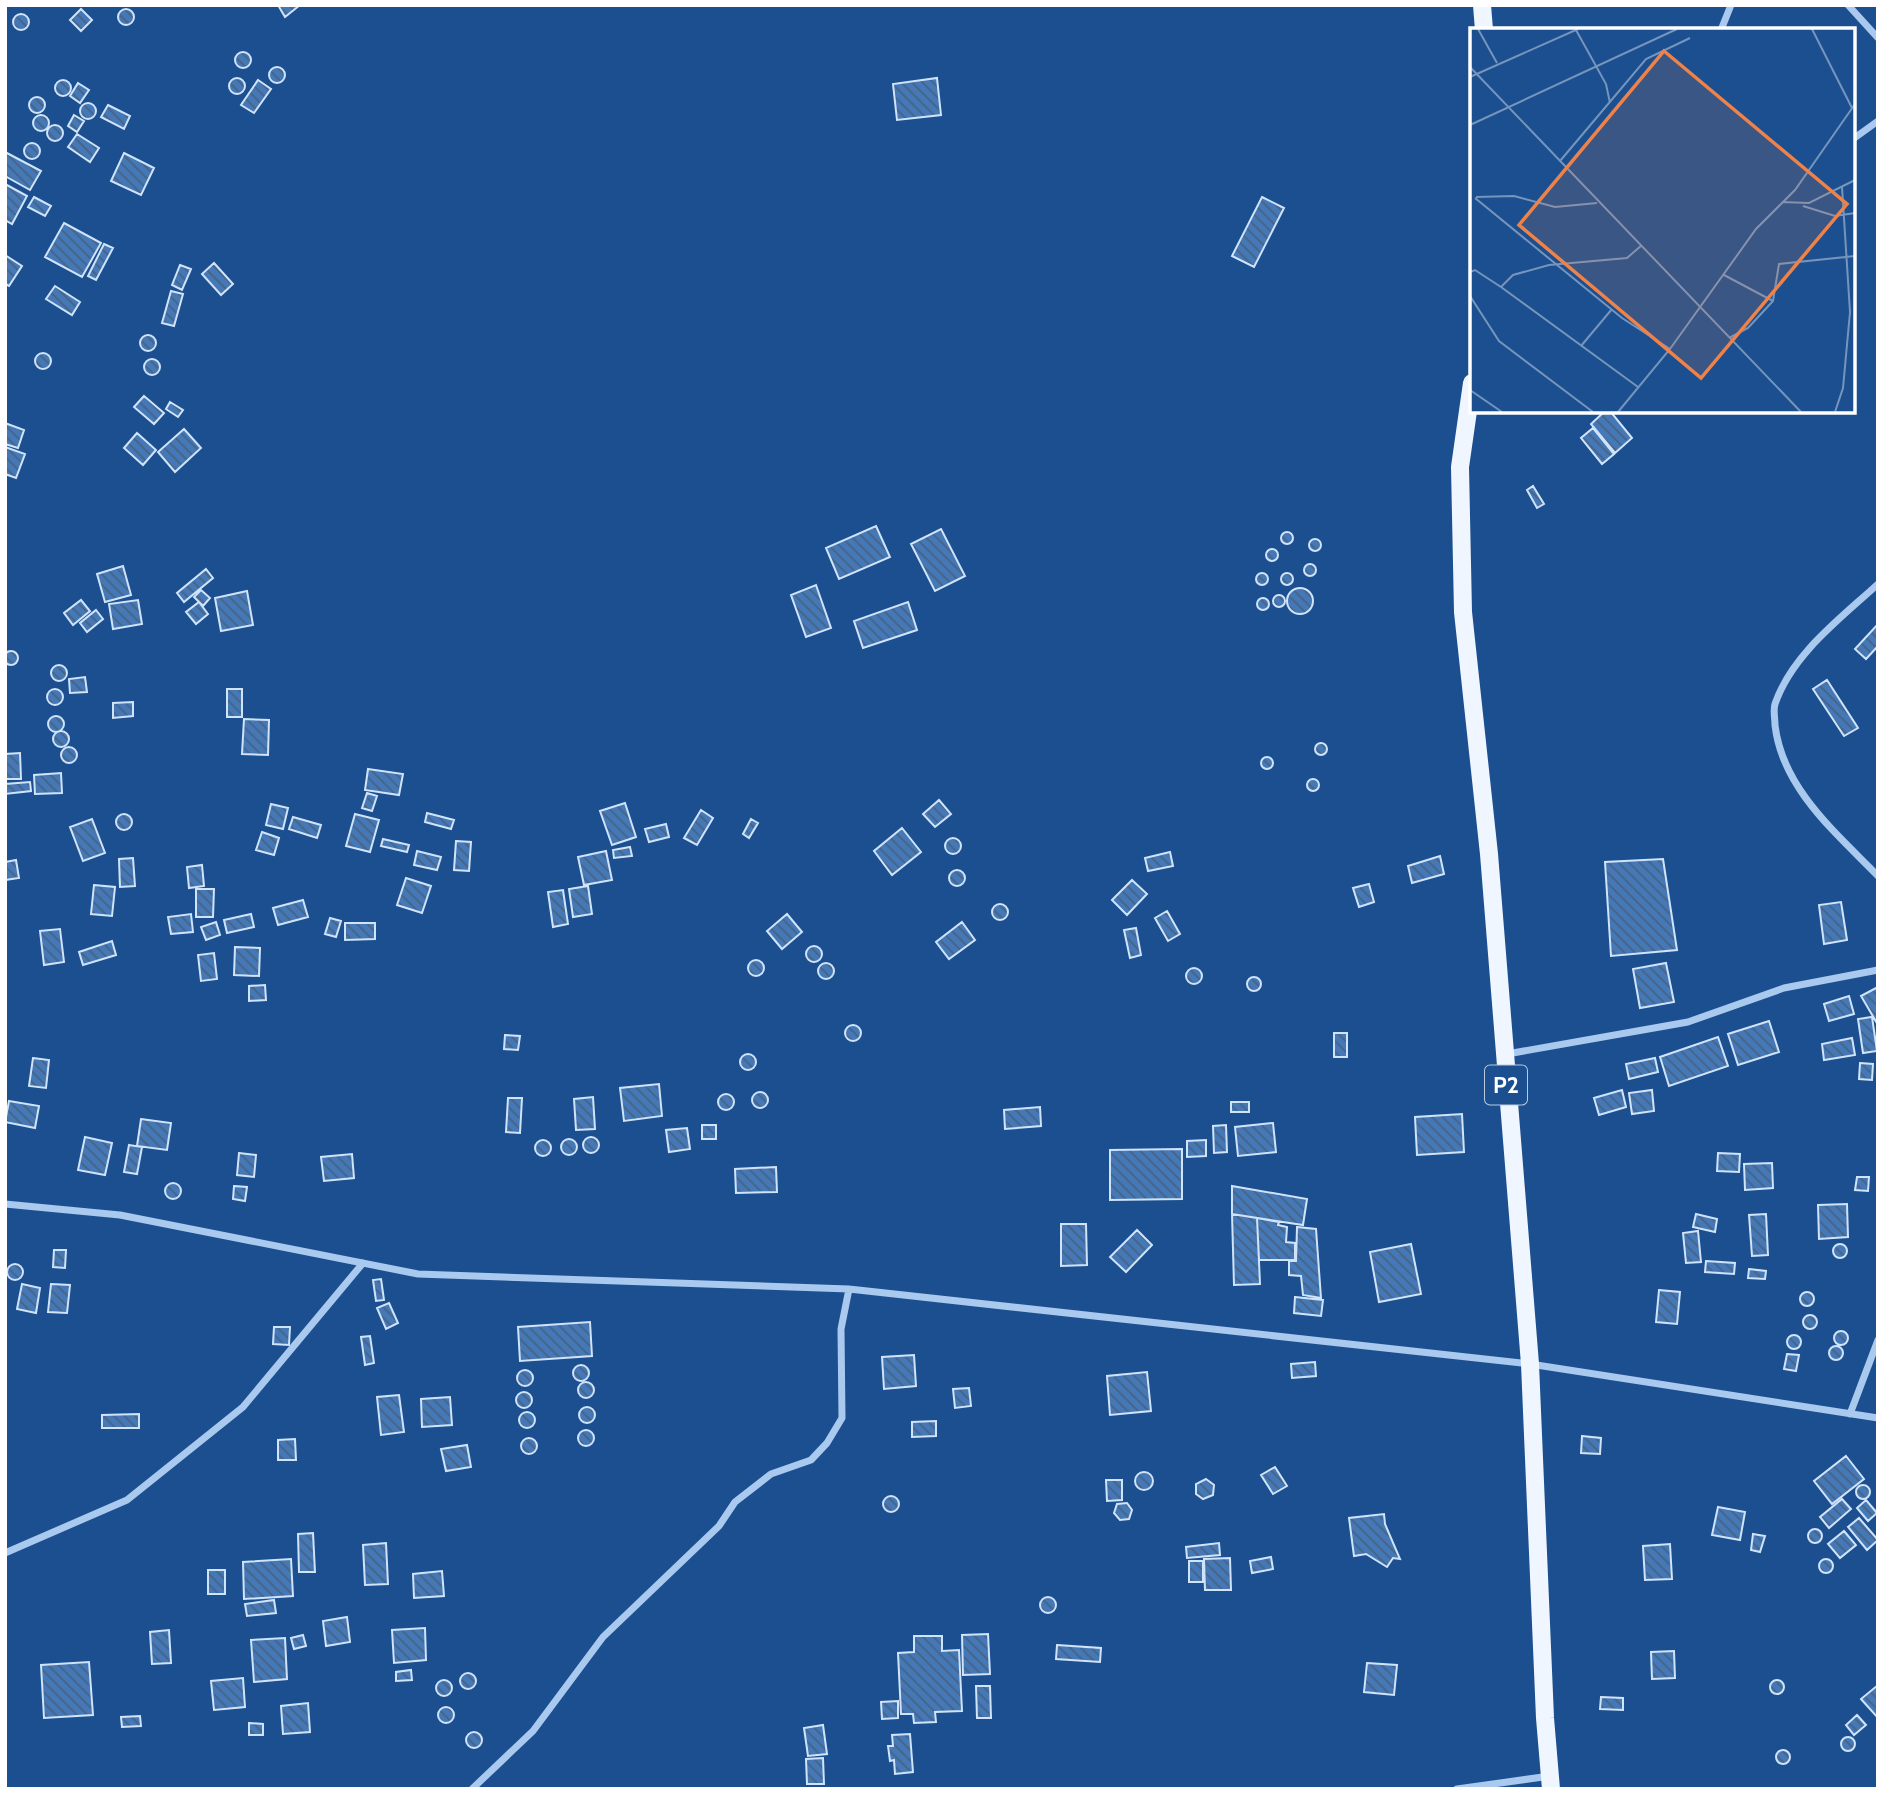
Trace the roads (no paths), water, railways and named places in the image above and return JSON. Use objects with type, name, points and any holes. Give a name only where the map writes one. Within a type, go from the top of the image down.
[{"type":"main road","points":[[1482,5],[1484,28]]},
{"type":"main road","name":"P2","points":[[1470,397],[1460,467],[1463,612],[1489,854],[1503,1055],[1530,1364],[1545,1718],[1551,1782]]},
{"type":"street","points":[[1722,28],[1731,5]]},
{"type":"street","points":[[1848,5],[1878,38]]},
{"type":"street","points":[[1855,138],[1878,121]]},
{"type":"street","points":[[1878,584],[1814,643],[1787,678],[1773,707],[1782,760],[1796,787],[1878,876]]},
{"type":"street","points":[[1503,1055],[1688,1022],[1784,988],[1878,970]]},
{"type":"street","points":[[5,1204],[120,1215],[418,1274],[849,1289],[1530,1364],[1878,1418]]},
{"type":"street","points":[[5,1553],[127,1500],[233,1416],[363,1263]]},
{"type":"street","points":[[472,1789],[533,1731],[603,1637],[719,1526],[735,1502],[771,1474],[811,1460],[827,1443],[842,1418],[841,1329],[849,1289]]},
{"type":"street","points":[[1850,1413],[1878,1340]]},
{"type":"street","points":[[1457,1789],[1551,1782]]}]
